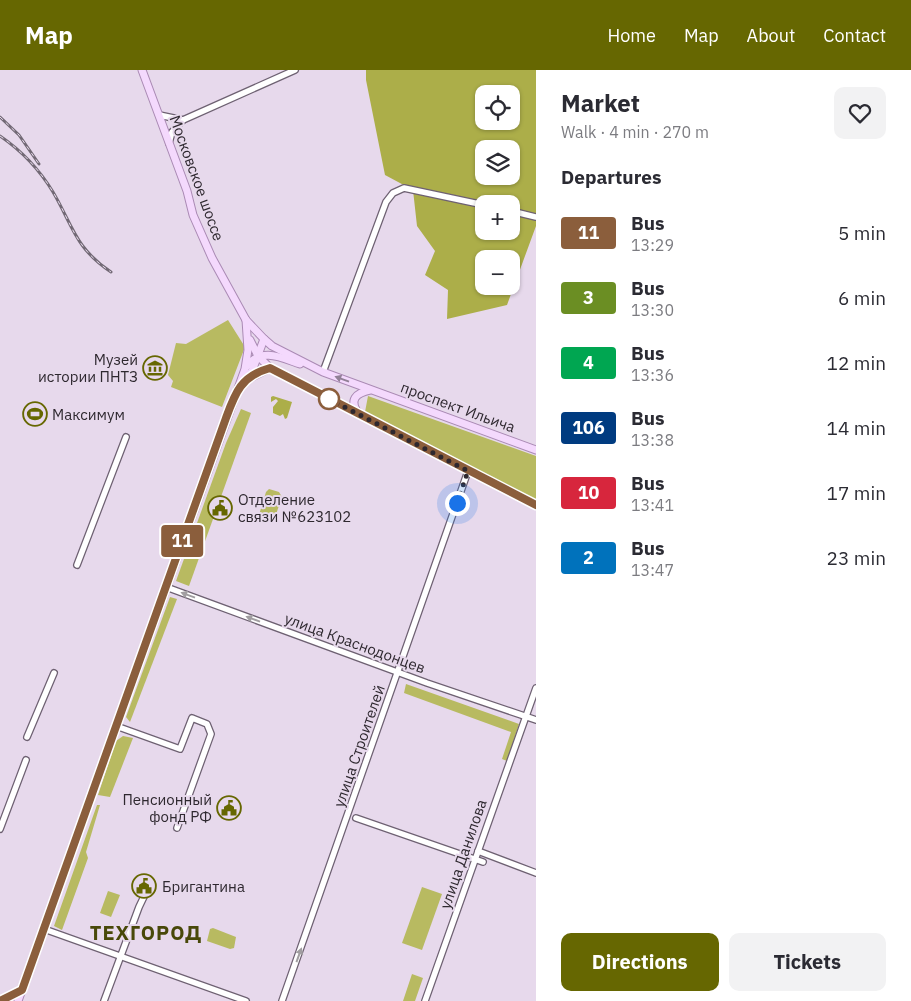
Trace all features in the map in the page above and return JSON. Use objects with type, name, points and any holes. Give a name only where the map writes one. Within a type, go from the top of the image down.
[{"type":"main road","name":"Московское шоссе","points":[[142,70],[193,215],[212,258],[246,320]]},
{"type":"main road","name":"проспект Ильича","points":[[246,320],[264,339],[320,371]]},
{"type":"main road","points":[[246,320],[250,343],[258,356],[270,368],[536,505]]},
{"type":"main road","points":[[18,1001],[244,369],[248,350],[246,320]]},
{"type":"main road","points":[[236,391],[252,370],[264,339]]},
{"type":"main road","name":"проспект Ильича","points":[[258,356],[271,355],[320,371],[536,450]]},
{"type":"main road","points":[[244,369],[258,356]]},
{"type":"main road","points":[[241,385],[258,372],[270,368]]},
{"type":"main road","points":[[359,415],[353,403],[354,397],[360,392],[371,390]]},
{"type":"street","points":[[169,143],[172,132],[182,120],[295,70]]},
{"type":"street","points":[[159,116],[182,120]]},
{"type":"street","points":[[320,371],[386,202],[393,193],[404,188],[475,203]]},
{"type":"street","points":[[520,213],[536,217]]},
{"type":"street","points":[[77,565],[126,437]]},
{"type":"street","name":"улица Строителей","points":[[282,1001],[468,471]]},
{"type":"street","name":"улица Краснодонцев","points":[[166,587],[398,672],[536,720]]},
{"type":"street","points":[[27,738],[54,672]]},
{"type":"street","name":"улица Данилова","points":[[425,1001],[536,688]]},
{"type":"street","points":[[116,726],[180,749],[192,718],[207,724],[211,734],[178,828]]},
{"type":"street","points":[[0,829],[26,760]]},
{"type":"street","points":[[349,812],[476,856],[483,862]]},
{"type":"street","points":[[356,818],[536,873]]},
{"type":"street","points":[[104,1001],[139,907],[150,884]]},
{"type":"street","points":[[44,929],[246,1001]]},
{"type":"street","points":[[0,1001],[22,990]]},
{"type":"shaded area","points":[[366,70],[536,70],[536,226],[520,270],[520,250],[475,250],[475,295],[511,295],[507,305],[447,319],[448,290],[425,275],[435,251],[417,226],[413,190],[385,175],[366,80]]},
{"type":"shaded area","points":[[228,320],[245,347],[222,407],[171,387],[173,381],[168,375],[176,343],[186,344]]},
{"type":"shaded area","points":[[368,396],[536,456],[536,501],[365,412]]},
{"type":"shaded area","points":[[271,397],[292,402],[287,418],[285,419],[283,414],[280,416],[273,413],[273,407],[278,401],[276,399],[271,402]]},
{"type":"shaded area","points":[[241,409],[251,413],[189,586],[176,581],[226,443]]},
{"type":"shaded area","points":[[269,489],[279,492],[282,497],[274,520],[269,521],[259,515],[266,492]]},
{"type":"shaded area","points":[[170,597],[177,599],[130,722],[126,717]]},
{"type":"shaded area","points":[[406,684],[519,724],[507,761],[502,759],[511,732],[404,693]]},
{"type":"shaded area","points":[[123,736],[133,738],[110,797],[98,795],[116,741]]},
{"type":"shaded area","points":[[97,805],[100,805],[86,852],[88,858],[62,930],[54,926]]},
{"type":"shaded area","points":[[422,887],[442,894],[422,950],[402,943]]},
{"type":"shaded area","points":[[108,891],[120,895],[111,917],[100,913]]},
{"type":"shaded area","points":[[213,928],[236,937],[234,948],[230,949],[207,941],[210,929]]},
{"type":"shaded area","points":[[412,974],[423,978],[415,1001],[403,1001]]},
{"type":"railway","points":[[0,117],[19,135],[39,164]]},
{"type":"railway","points":[[0,136],[23,154],[36,168],[53,192],[82,245],[99,263],[111,272]]},
{"type":"bus line","name":"11","points":[[0,1001],[22,990],[226,418],[236,391],[241,385],[258,372],[270,368],[536,505]]},
{"type":"place","name":"Музей истории ПНТЗ","points":[[155,368]]},
{"type":"place","name":"Максимум","points":[[35,414]]},
{"type":"place","name":"Отделение связи №623102","points":[[220,508]]},
{"type":"place","name":"Пенсионный фонд РФ","points":[[229,808]]},
{"type":"place","name":"Бригантина","points":[[144,886]]},
{"type":"district","name":"ТЕХГОРОД","points":[[146,932]]},
{"type":"route","points":[[329,399],[468,471],[457,503]]}]
